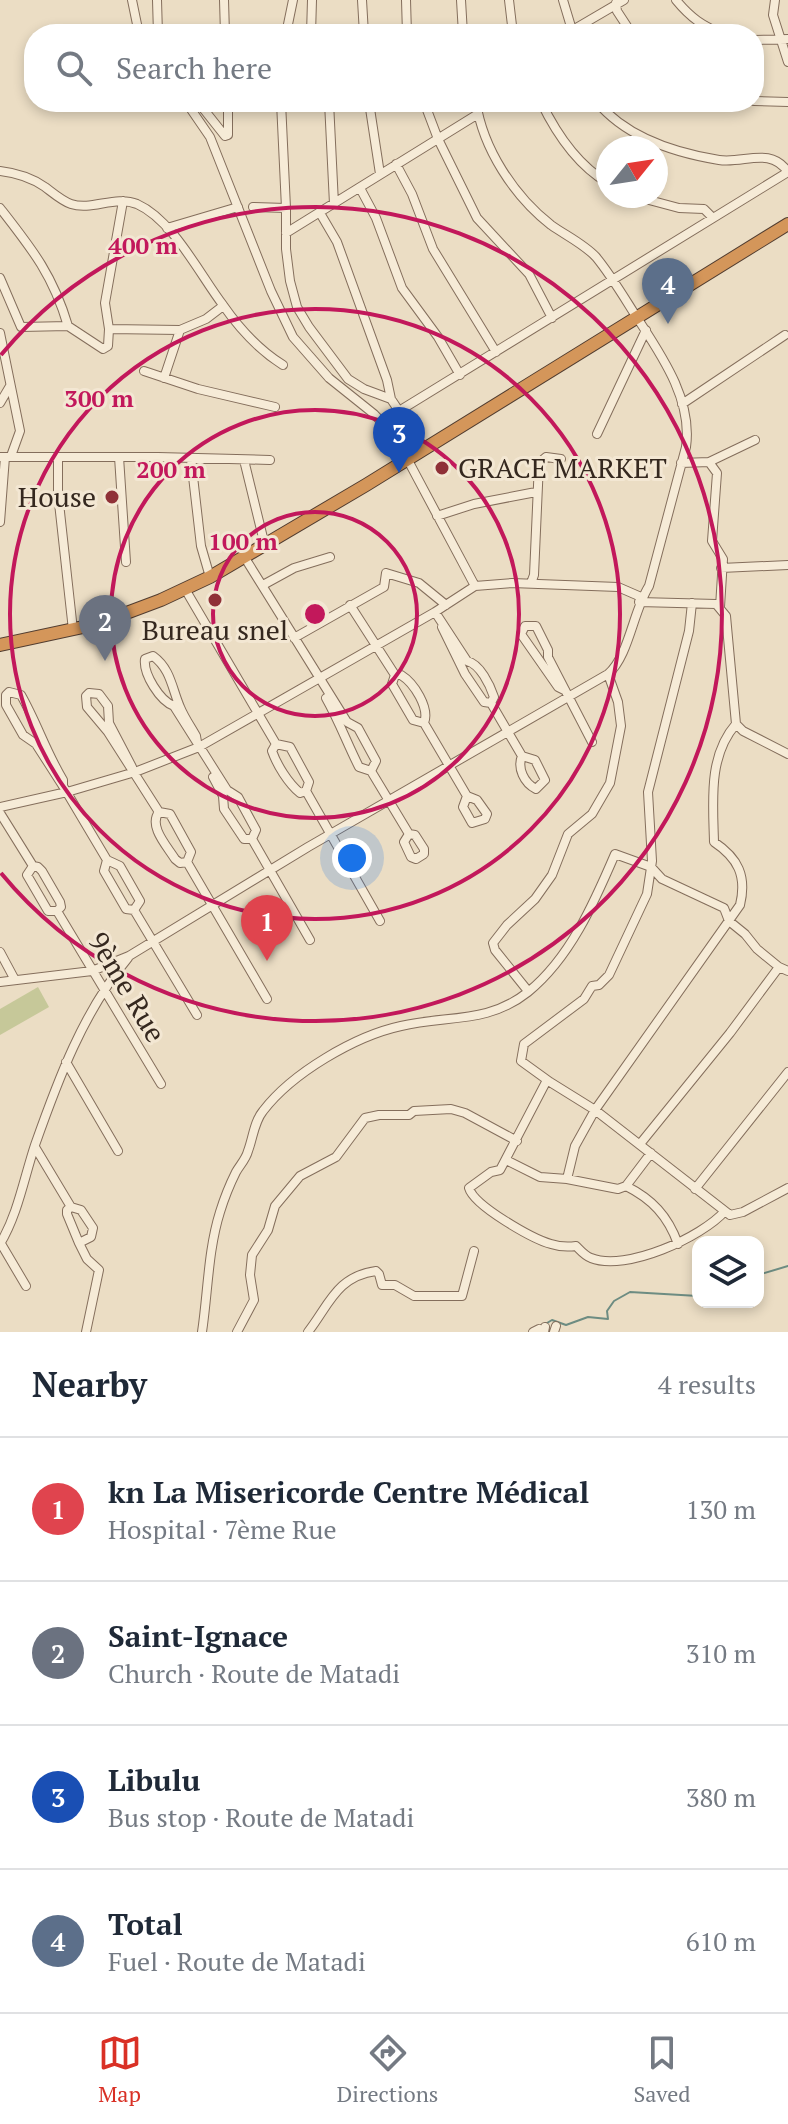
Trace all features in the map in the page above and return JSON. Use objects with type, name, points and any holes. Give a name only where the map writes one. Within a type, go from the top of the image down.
[{"type":"highway","points":[[0,645],[73,630],[130,612],[210,577],[788,224]]},
{"type":"street","points":[[132,0],[137,24]]},
{"type":"street","points":[[157,0],[158,24]]},
{"type":"street","points":[[224,0],[225,24]]},
{"type":"street","points":[[288,24],[293,0]]},
{"type":"street","points":[[311,24],[312,0]]},
{"type":"street","points":[[362,0],[363,24]]},
{"type":"street","points":[[406,0],[407,24]]},
{"type":"street","points":[[461,0],[462,24]]},
{"type":"street","points":[[509,0],[512,24]]},
{"type":"street","points":[[563,0],[568,24]]},
{"type":"street","points":[[676,0],[689,17],[700,24]]},
{"type":"street","points":[[775,0],[773,15],[785,39],[788,62]]},
{"type":"street","points":[[582,24],[618,2],[628,24]]},
{"type":"street","points":[[764,40],[785,39]]},
{"type":"street","points":[[764,101],[788,102]]},
{"type":"street","points":[[193,112],[210,137],[271,291],[293,337],[329,378],[374,414],[395,436],[475,586]]},
{"type":"street","points":[[206,112],[225,136],[228,135],[228,112]]},
{"type":"street","points":[[281,112],[286,233],[290,281],[297,307],[348,379],[391,399]]},
{"type":"street","points":[[329,112],[334,204]]},
{"type":"street","points":[[371,112],[380,174]]},
{"type":"street","points":[[428,112],[477,218],[529,274],[552,318]]},
{"type":"street","points":[[547,112],[567,145],[596,174]]},
{"type":"street","points":[[320,213],[337,242],[391,399],[399,411],[788,172],[785,161],[763,156],[715,159],[664,145],[644,138],[608,112]]},
{"type":"street","points":[[0,982],[92,971],[129,956],[566,693],[608,674],[618,661],[640,599],[649,586],[688,437],[682,404],[670,373],[613,280],[594,255],[542,217],[512,186],[505,177],[478,114],[286,233]]},
{"type":"street","points":[[396,164],[412,194],[433,249],[496,352]]},
{"type":"street","points":[[0,171],[35,180],[69,204],[84,206],[123,201],[144,208],[167,228],[223,306],[266,355],[283,365]]},
{"type":"street","points":[[360,188],[376,218],[402,288],[438,337],[460,375]]},
{"type":"street","points":[[0,278],[21,327],[68,326],[103,349],[108,346],[105,303],[123,201]]},
{"type":"street","points":[[668,205],[704,209],[713,218]]},
{"type":"street","points":[[167,228],[238,207]]},
{"type":"street","points":[[253,207],[286,208]]},
{"type":"street","points":[[0,208],[40,259],[58,293],[68,326]]},
{"type":"street","points":[[109,329],[180,330],[206,319],[223,306]]},
{"type":"street","points":[[164,378],[180,330]]},
{"type":"street","points":[[597,434],[646,330]]},
{"type":"street","points":[[0,333],[20,431],[5,457],[0,522]]},
{"type":"street","points":[[682,404],[785,335]]},
{"type":"street","points":[[144,371],[198,389],[275,407]]},
{"type":"street","points":[[0,403],[10,385]]},
{"type":"street","points":[[681,463],[709,462],[755,440]]},
{"type":"street","points":[[5,457],[270,460]]},
{"type":"street","points":[[119,457],[126,562]]},
{"type":"street","points":[[58,458],[58,494],[73,630]]},
{"type":"street","points":[[191,459],[201,546],[210,577]]},
{"type":"street","points":[[531,583],[541,459],[561,459]]},
{"type":"street","points":[[244,460],[265,546]]},
{"type":"street","points":[[709,462],[717,473],[712,541],[723,559],[720,607]]},
{"type":"street","points":[[437,516],[474,504],[536,492]]},
{"type":"street","points":[[263,585],[294,568],[330,557]]},
{"type":"street","points":[[245,558],[344,723],[343,736],[359,767],[371,771],[409,834]]},
{"type":"street","points":[[721,568],[788,565]]},
{"type":"street","points":[[294,638],[384,587],[386,573],[419,583],[446,605]]},
{"type":"street","points":[[33,866],[27,875],[48,911],[57,911],[61,907],[60,902],[42,871],[33,866],[0,810],[134,770],[198,744],[321,683],[375,646],[475,586],[531,583],[618,587],[628,589],[640,599],[716,604],[726,616],[736,724],[743,731],[788,754]]},
{"type":"street","points":[[185,589],[276,744]]},
{"type":"street","points":[[692,603],[689,631],[648,792],[651,867],[647,894],[609,975],[599,985],[592,986],[584,999],[524,1044],[521,1061],[595,1110],[725,1211],[736,1215],[788,1188]]},
{"type":"street","points":[[350,605],[395,675]]},
{"type":"street","points":[[435,612],[462,659],[465,674],[484,702],[491,703]]},
{"type":"street","points":[[176,705],[163,701],[144,668],[145,659],[153,656],[160,661],[174,685],[176,705],[225,792],[224,809],[244,839],[252,839]]},
{"type":"street","points":[[462,659],[476,664],[492,691],[494,697],[491,703]]},
{"type":"street","points":[[545,659],[563,684],[592,742]]},
{"type":"street","points":[[528,991],[495,950],[493,943],[535,899],[552,875],[568,834],[592,814],[610,783],[621,726],[618,702],[608,674]]},
{"type":"street","points":[[395,675],[401,675],[412,684],[426,712],[424,723],[467,796]]},
{"type":"street","points":[[395,675],[392,684],[413,720],[424,723]]},
{"type":"street","points":[[39,742],[23,735],[6,705],[9,692],[21,695],[39,725],[39,742],[57,781],[65,789],[107,860],[120,866],[140,901],[134,910]]},
{"type":"street","points":[[491,703],[522,756]]},
{"type":"street","points":[[344,723],[358,728],[374,756],[376,761],[371,771]]},
{"type":"street","points":[[106,724],[159,812],[170,814],[191,852],[187,862]]},
{"type":"street","points":[[567,1179],[575,1146],[595,1110],[740,905],[744,883],[726,849],[714,842],[713,801],[720,745],[736,724]]},
{"type":"street","points":[[276,744],[272,751],[274,758],[293,787],[300,793],[306,791]]},
{"type":"street","points":[[276,744],[290,747],[309,782],[306,791],[380,921]]},
{"type":"street","points":[[225,792],[238,797],[256,830],[252,839]]},
{"type":"street","points":[[159,812],[154,825],[175,859],[180,863],[187,862]]},
{"type":"street","points":[[252,839],[310,940]]},
{"type":"street","points":[[202,1332],[212,1249],[220,1212],[248,1152],[263,1110],[297,1079],[363,1038],[416,1022],[482,1016],[528,991],[562,958],[615,854],[651,867],[662,879],[724,908],[729,921],[779,967],[788,971]]},
{"type":"street","points":[[107,860],[104,871],[126,909],[134,910]]},
{"type":"street","points":[[187,862],[267,999]]},
{"type":"street","points":[[134,910],[197,1015]]},
{"type":"street","name":"9ème Rue","points":[[57,911],[161,1084]]},
{"type":"street","points":[[0,952],[15,980]]},
{"type":"street","points":[[26,1286],[0,1243],[13,1217],[66,1062],[111,978],[129,956]]},
{"type":"street","points":[[640,1144],[779,967]]},
{"type":"street","points":[[66,1062],[118,1151]]},
{"type":"street","points":[[695,1189],[788,1072]]},
{"type":"street","points":[[547,1080],[498,1172],[491,1172],[469,1191],[508,1222],[550,1244],[576,1246],[586,1256],[599,1260],[637,1257],[678,1244],[709,1227],[725,1211]]},
{"type":"street","points":[[237,1332],[254,1300],[250,1275],[252,1255],[268,1230],[275,1206],[300,1176],[336,1157],[365,1118],[451,1109],[465,1113],[517,1141]]},
{"type":"street","points":[[35,1147],[71,1207],[81,1210],[93,1228],[91,1237],[79,1243]]},
{"type":"street","points":[[626,1186],[651,1153]]},
{"type":"street","points":[[506,1160],[540,1177],[609,1188],[626,1186],[645,1195],[665,1215],[678,1244]]},
{"type":"street","points":[[71,1207],[67,1214],[79,1243],[87,1259],[99,1270],[86,1332]]},
{"type":"street","points":[[309,1332],[335,1291],[368,1272],[376,1271],[382,1285],[395,1285],[414,1296],[462,1296],[474,1251]]},
{"type":"green space","points":[[38,987],[49,1007],[0,1035],[0,1009]]},
{"type":"waterway","points":[[764,1273],[788,1266]]},
{"type":"waterway","points":[[547,1323],[552,1320],[566,1325],[588,1317],[608,1319],[607,1311],[614,1301],[630,1292],[692,1296]]},
{"type":"place","name":"Total","points":[[668,324]]},
{"type":"place","name":"GRACE MARKET","points":[[442,468]]},
{"type":"place","name":"Libulu","points":[[399,473]]},
{"type":"place","name":"House","points":[[112,497]]},
{"type":"place","name":"Bureau snel","points":[[215,600]]},
{"type":"place","name":"Saint-Ignace","points":[[105,661]]},
{"type":"place","name":"kn La Misericorde Centre Médical","points":[[267,961]]}]
